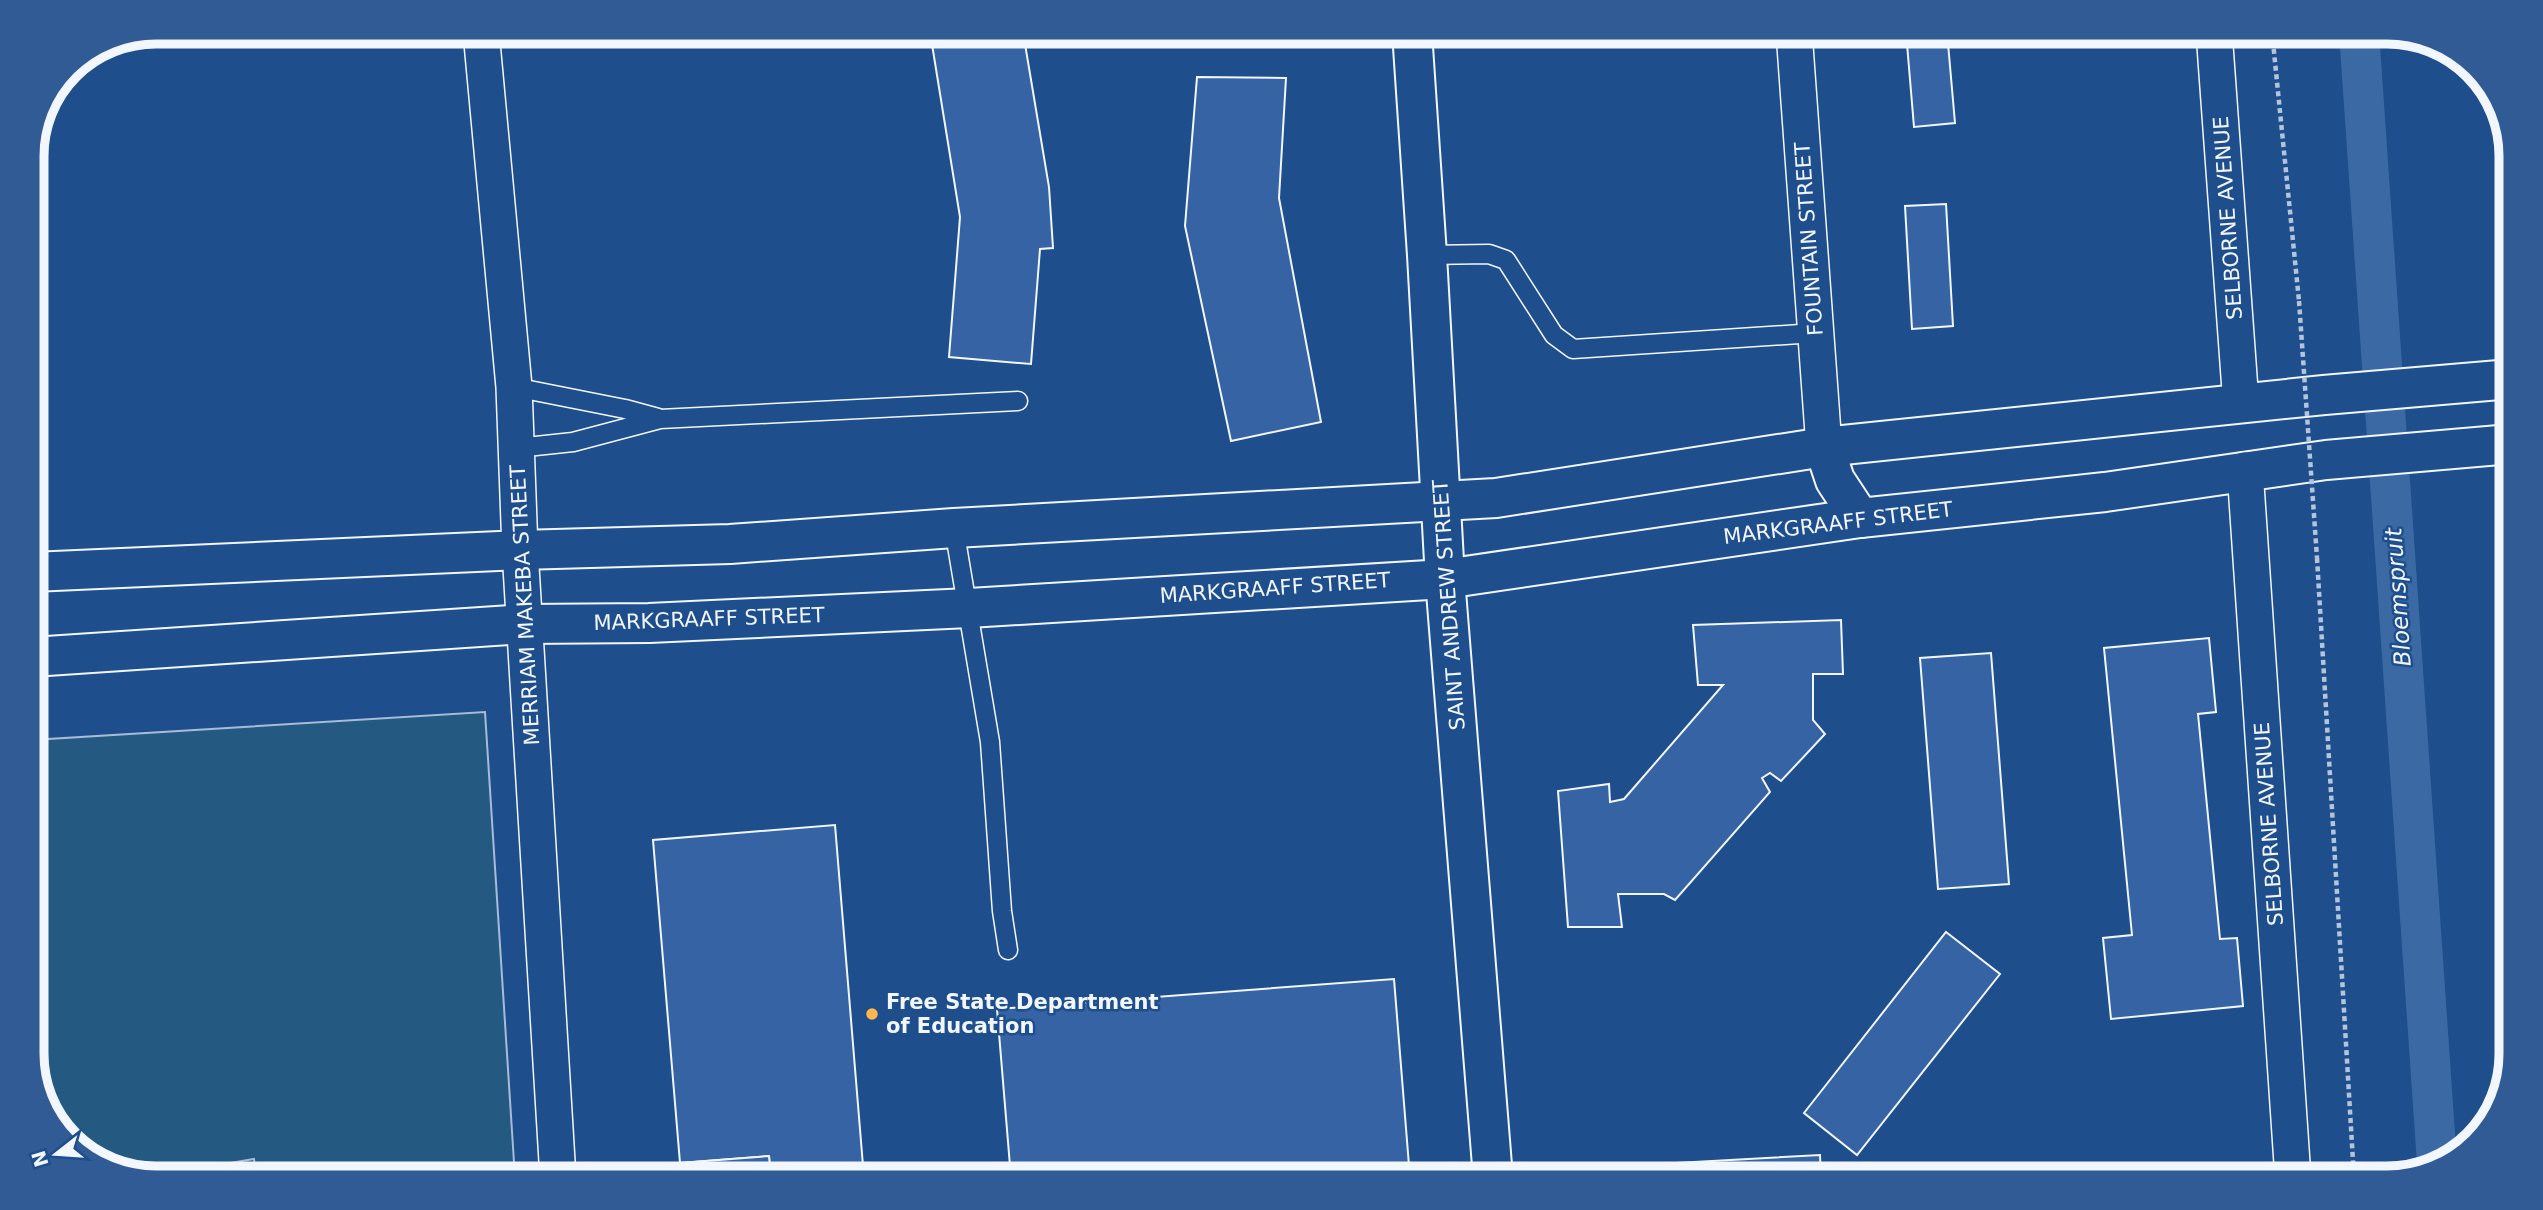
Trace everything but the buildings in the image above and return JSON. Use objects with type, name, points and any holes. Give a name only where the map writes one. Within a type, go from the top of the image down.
[{"type":"main road","name":"SAINT ANDREW STREET","points":[[1413,44],[1445,579],[1492,1166]]},
{"type":"main road","points":[[44,571],[520,550],[730,544],[954,528],[1496,499],[1824,447],[2324,395],[2499,380]]},
{"type":"main road","name":"MARKGRAAFF STREET","points":[[44,656],[524,624],[649,623],[969,608],[1445,579],[1860,518],[2105,492],[2326,460],[2499,445]]},
{"type":"main road","points":[[1824,447],[1835,480],[1860,518]]},
{"type":"street","name":"MERRIAM MAKEBA STREET","points":[[482,44],[514,387],[524,624],[557,1166]]},
{"type":"street","name":"FOUNTAIN STREET","points":[[1795,44],[1824,447]]},
{"type":"street","name":"SELBORNE AVENUE","points":[[2215,44],[2241,404]]},
{"type":"street","name":"SELBORNE AVENUE","points":[[2245,470],[2292,1166]]},
{"type":"lane","points":[[1427,255],[1489,254],[1506,260],[1554,335],[1573,349],[1815,333]]},
{"type":"lane","points":[[514,387],[625,409],[660,419]]},
{"type":"lane","points":[[517,448],[573,442],[660,419],[1018,401]]},
{"type":"lane","points":[[954,528],[990,741],[1002,911],[1008,950]]},
{"type":"path","points":[[2273,44],[2299,301],[2353,1166]]},
{"type":"shaded area","points":[[485,712],[514,1166],[255,1166],[254,1159],[213,1166],[134,1164],[113,1158],[91,1145],[91,1119],[65,1119],[55,1104],[44,1061],[44,739]]},
{"type":"waterway","name":"Bloemspruit","points":[[2360,44],[2436,1154]]},
{"type":"place","name":"Free State Department of Education","points":[[872,1014]]}]
